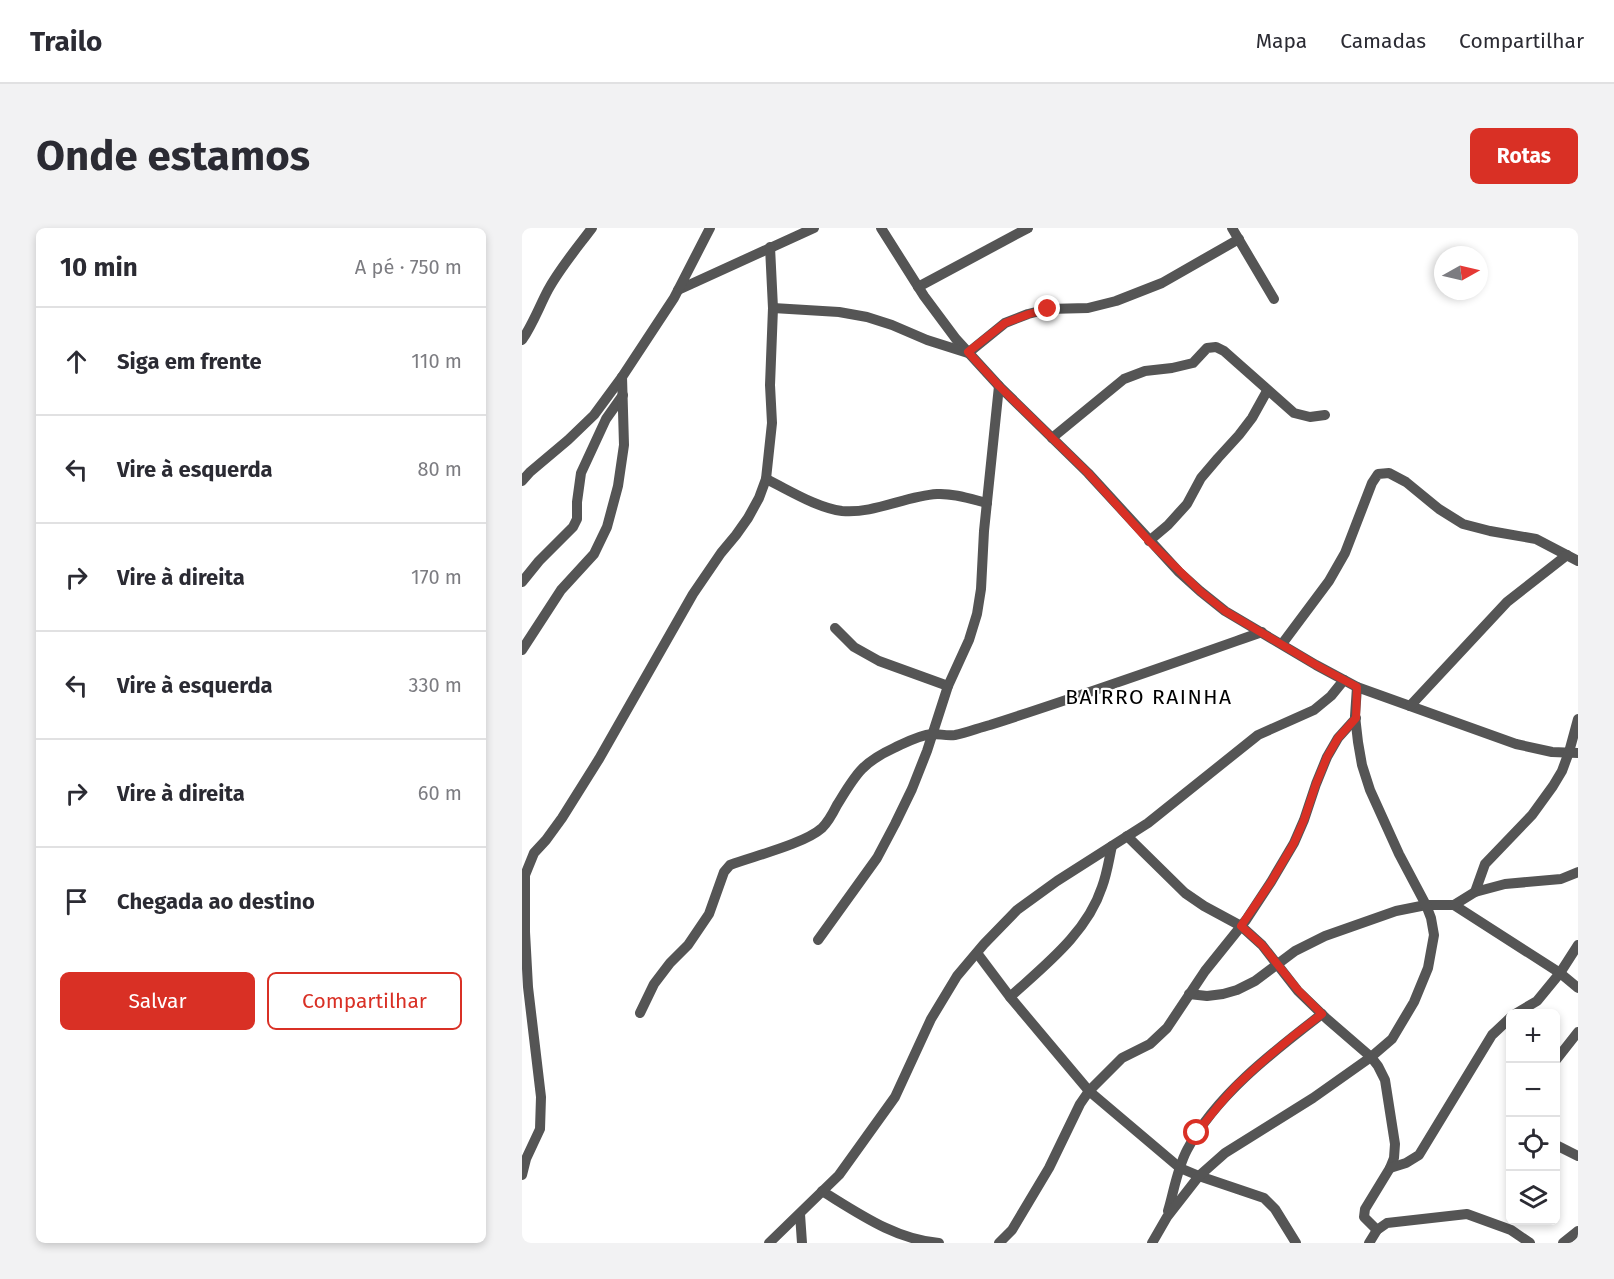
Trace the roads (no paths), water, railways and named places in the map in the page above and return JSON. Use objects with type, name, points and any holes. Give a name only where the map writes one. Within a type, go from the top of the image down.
[{"type":"street","points":[[522,340],[532,326],[548,290],[563,266],[592,228]]},
{"type":"street","points":[[522,481],[594,415],[622,377],[678,290],[710,228]]},
{"type":"street","points":[[678,290],[814,228]]},
{"type":"street","points":[[881,228],[918,286],[956,339],[999,386],[1088,473],[1149,541],[1200,591],[1225,611],[1357,687],[1516,744],[1552,752],[1573,753]]},
{"type":"street","points":[[918,286],[1028,228]]},
{"type":"street","points":[[1232,228],[1274,299]]},
{"type":"street","points":[[968,352],[1005,323],[1048,309],[1088,308],[1116,301],[1162,283],[1239,239]]},
{"type":"street","points":[[522,1175],[526,1159],[540,1129],[541,1097],[528,987],[525,875],[534,853],[562,818],[582,787],[693,594],[748,518],[759,498],[766,479],[772,423],[771,248]]},
{"type":"street","points":[[773,308],[839,312],[867,317],[927,340],[968,352]]},
{"type":"street","points":[[1052,438],[1124,379],[1145,371],[1193,363],[1207,348],[1215,347],[1224,351],[1294,413],[1310,417],[1325,415]]},
{"type":"street","points":[[522,650],[561,590],[594,554],[604,534],[618,486],[624,445],[622,377]]},
{"type":"street","points":[[818,940],[877,858],[912,789],[948,686],[969,640],[981,590],[999,386]]},
{"type":"street","points":[[1149,541],[1187,504],[1207,471],[1252,418],[1267,391]]},
{"type":"street","points":[[522,582],[539,561],[573,527],[577,519],[581,473],[606,419],[623,395]]},
{"type":"street","points":[[1282,644],[1329,581],[1345,553],[1372,483],[1378,474],[1389,473],[1406,482],[1439,509],[1463,524],[1536,539],[1578,561]]},
{"type":"street","points":[[766,479],[821,506],[841,511],[856,511],[938,494],[987,503]]},
{"type":"street","points":[[1410,706],[1507,602],[1567,555]]},
{"type":"street","points":[[835,628],[854,647],[879,661],[948,686]]},
{"type":"street","points":[[640,1013],[654,984],[688,945],[709,914],[724,872],[730,865],[812,835],[822,828],[863,766],[875,758],[915,739],[932,734],[951,735],[977,729],[1086,695],[1262,632]]},
{"type":"street","points":[[769,1243],[839,1175],[895,1097],[931,1019],[957,976],[1017,910],[1163,811],[1258,735],[1314,710],[1331,696],[1344,680]]},
{"type":"street","points":[[1152,1243],[1167,1217],[1199,1176],[1225,1153],[1313,1098],[1371,1057],[1392,1039],[1414,1002],[1428,968],[1434,934],[1431,918],[1370,790],[1358,742],[1357,687]]},
{"type":"street","points":[[999,1243],[1012,1230],[1043,1179],[1080,1104],[1089,1091],[1122,1058],[1150,1044],[1167,1028],[1211,963],[1241,926],[1271,882],[1294,843],[1327,757],[1338,738],[1356,718]]},
{"type":"street","points":[[1475,892],[1485,864],[1547,796],[1573,753],[1578,719]]},
{"type":"street","points":[[1127,837],[1185,893],[1241,926],[1262,945],[1298,990],[1371,1057],[1385,1080],[1395,1144],[1394,1158],[1390,1168],[1365,1209],[1364,1217],[1377,1230]]},
{"type":"street","points":[[1010,997],[1066,946],[1089,915],[1102,888],[1112,846]]},
{"type":"street","points":[[1189,994],[1207,996],[1237,990],[1255,981],[1295,951],[1325,936],[1396,911],[1426,905],[1454,905],[1475,892],[1505,884],[1561,879],[1578,872]]},
{"type":"street","points":[[1454,905],[1560,973],[1578,988]]},
{"type":"street","points":[[1524,1009],[1538,1001],[1578,945]]},
{"type":"street","points":[[976,953],[1089,1091],[1180,1168],[1264,1198],[1275,1209],[1296,1243]]},
{"type":"street","points":[[1167,1217],[1180,1168],[1197,1133],[1236,1087],[1286,1042],[1322,1014]]},
{"type":"street","points":[[1390,1168],[1406,1163],[1419,1155],[1491,1035],[1506,1022]]},
{"type":"street","points":[[1560,1055],[1578,1032]]},
{"type":"street","points":[[1560,1147],[1578,1156]]},
{"type":"street","points":[[822,1191],[869,1220],[924,1242],[939,1243]]},
{"type":"street","points":[[800,1214],[801,1243]]},
{"type":"street","points":[[1369,1243],[1377,1230],[1387,1223],[1467,1214],[1511,1230],[1530,1243]]},
{"type":"street","points":[[1563,1243],[1578,1231]]},
{"type":"district","name":"BAIRRO RAINHA","points":[[1149,697]]}]
